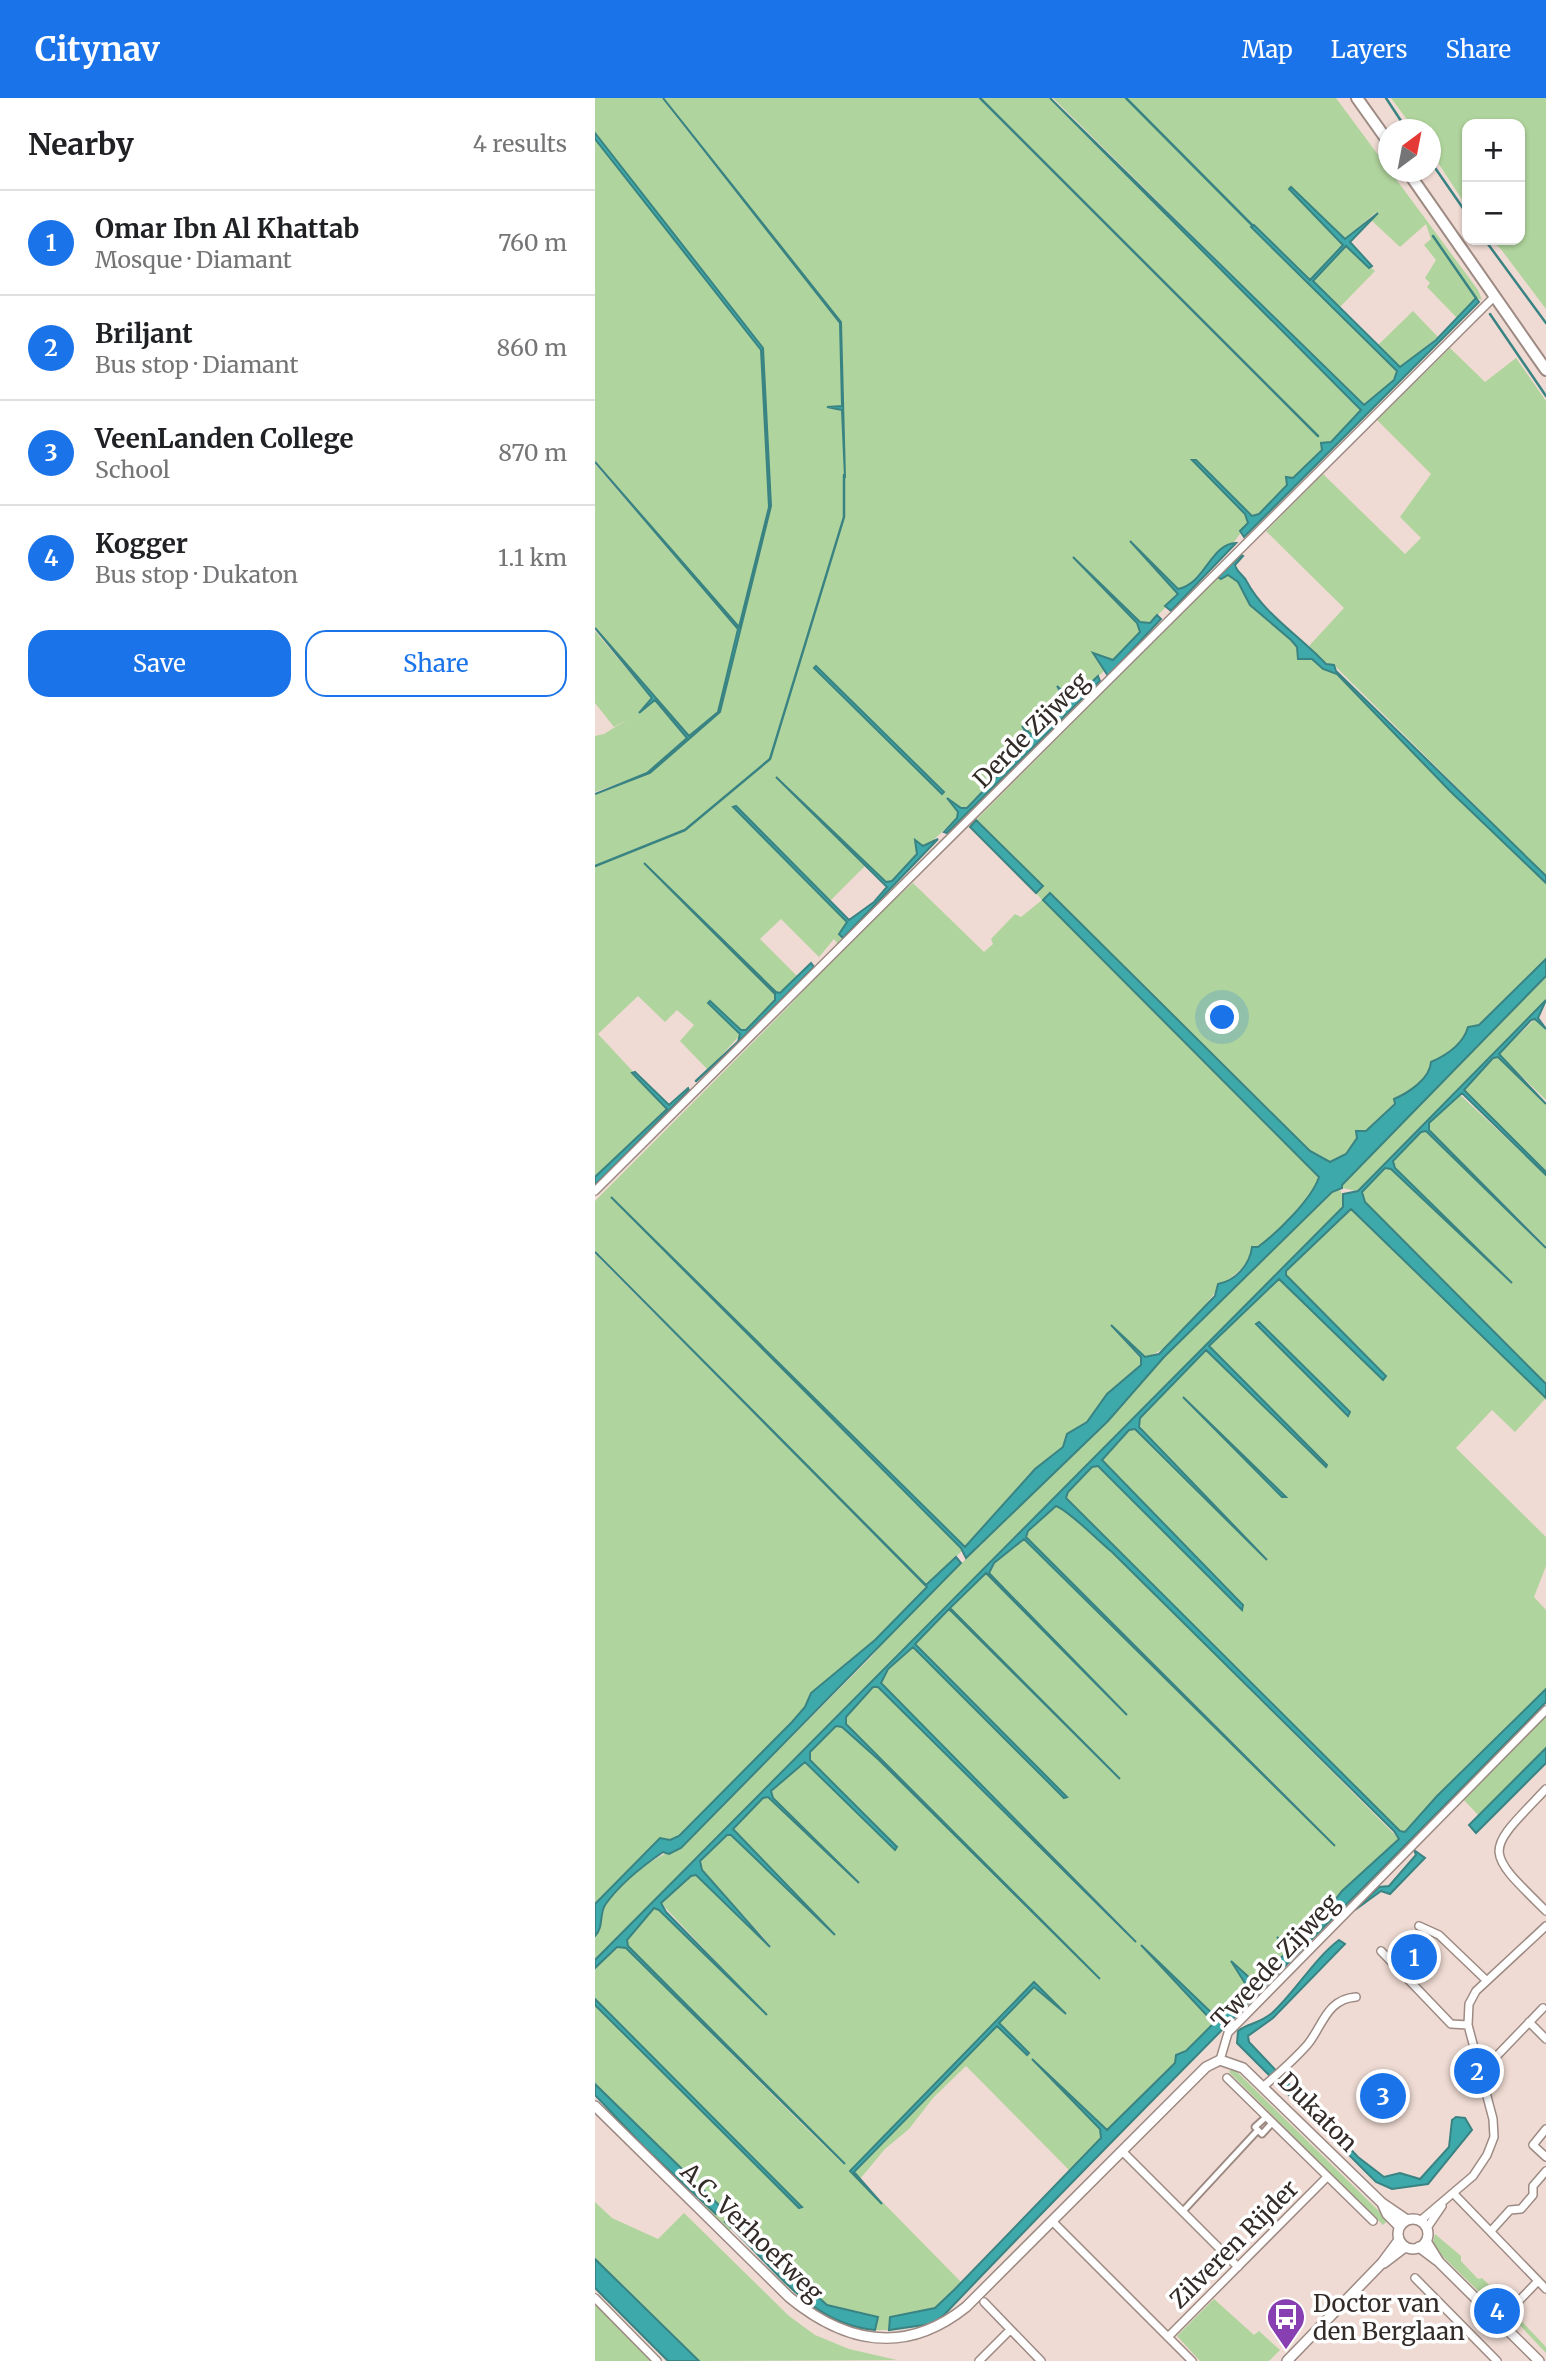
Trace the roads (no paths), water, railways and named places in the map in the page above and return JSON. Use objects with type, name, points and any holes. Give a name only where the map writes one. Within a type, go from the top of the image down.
[{"type":"main road","points":[[1357,98],[1378,128]]},
{"type":"main road","points":[[1415,182],[1546,370]]},
{"type":"street","name":"Derde Zijweg","points":[[595,1191],[1495,296]]},
{"type":"street","name":"Tweede Zijweg","points":[[981,2299],[1027,2241],[1052,2221],[1206,2067],[1220,2060],[1228,2033],[1546,1710]]},
{"type":"street","points":[[1546,1789],[1507,1829],[1498,1845],[1498,1858],[1546,1911]]},
{"type":"street","points":[[1419,1926],[1439,1935],[1486,1980]]},
{"type":"street","points":[[1422,2244],[1423,2224],[1454,2194],[1487,2155],[1494,2137],[1493,2119],[1468,2025],[1469,2004],[1486,1980],[1546,1926]]},
{"type":"street","points":[[1381,1951],[1451,2024],[1468,2025]]},
{"type":"street","points":[[1268,2083],[1309,2043],[1330,2009],[1340,2001],[1356,1997]]},
{"type":"street","points":[[1479,2067],[1489,2064],[1543,2008]]},
{"type":"street","points":[[1529,2022],[1546,2039]]},
{"type":"street","name":"Dukaton","points":[[1220,2060],[1243,2068],[1268,2083],[1403,2223]]},
{"type":"street","points":[[1227,2078],[1373,2221]]},
{"type":"street","name":"A.C. Verhoefweg","points":[[595,2106],[816,2320],[851,2334],[879,2339],[911,2336],[944,2324],[981,2299]]},
{"type":"street","points":[[1183,2211],[1258,2130],[1262,2134],[1269,2120]]},
{"type":"street","points":[[1546,2129],[1533,2145],[1546,2157]]},
{"type":"street","points":[[1122,2151],[1238,2267]]},
{"type":"street","points":[[1491,2231],[1510,2210],[1521,2208],[1533,2195],[1533,2186],[1546,2171]]},
{"type":"street","name":"Zilveren Rijder","points":[[1168,2337],[1327,2178]]},
{"type":"street","points":[[1454,2194],[1546,2289]]},
{"type":"street","points":[[1052,2221],[1192,2361]]},
{"type":"street","points":[[1287,2361],[1402,2243],[1403,2223],[1423,2224]]},
{"type":"street","points":[[1264,2241],[1271,2248]]},
{"type":"street","points":[[1402,2243],[1422,2244],[1539,2361]]},
{"type":"street","points":[[1415,2278],[1497,2361]]},
{"type":"street","points":[[1512,2308],[1538,2281]]},
{"type":"street","points":[[595,2298],[657,2361]]},
{"type":"street","points":[[981,2299],[1041,2361]]},
{"type":"street","points":[[979,2361],[1010,2330]]},
{"type":"water","points":[[663,98],[841,322],[845,478],[842,410],[827,407],[842,406],[840,323]]},
{"type":"water","points":[[1050,98],[1364,405],[1394,380],[1397,371],[1251,227],[1254,225],[1310,280],[1343,245],[1289,189],[1291,187],[1345,239],[1378,213],[1350,242],[1372,266],[1369,268],[1346,246],[1313,281],[1400,367],[1436,340],[1476,298],[1479,302],[1244,537],[1240,531],[1248,523],[1245,514],[1192,460],[1196,460],[1252,516],[1259,514],[1287,485],[1286,477],[1293,478],[1322,450],[1321,443],[1331,442],[1361,410]]},
{"type":"water","points":[[595,133],[763,348],[771,506],[720,712],[650,773],[595,794],[647,773],[687,738],[655,700],[639,713],[652,698],[595,628],[689,736],[718,712],[738,629],[595,462],[739,627],[769,507],[761,350],[595,139]]},
{"type":"water","points":[[1130,541],[1178,589],[1195,579],[1220,550],[1236,543],[1171,611],[1165,606],[1178,594]]},
{"type":"water","points":[[1243,556],[1235,565],[1236,568],[1263,605],[1326,664],[1334,665],[1336,671],[1546,876],[1546,883],[1450,791],[1337,674],[1323,669],[1312,659],[1298,659],[1297,647],[1250,605],[1238,582],[1228,575],[1221,579],[1218,577]]},
{"type":"water","points":[[1073,557],[1140,622],[1150,623],[1157,615],[1161,619],[1108,676],[1093,653],[1113,660],[1140,632],[1137,623]]},
{"type":"water","points":[[816,666],[944,792],[942,794],[814,668]]},
{"type":"water","points":[[1098,676],[1100,681],[947,833],[944,832],[957,818],[958,812],[947,798],[961,808],[967,808],[1027,745],[1029,738],[1022,726],[1031,734],[1041,732],[1069,706],[1057,686],[1070,698],[1077,696]]},
{"type":"water","points":[[776,777],[886,882],[892,881],[917,854],[915,840],[923,846],[938,839],[843,938],[839,934],[847,922],[733,807],[736,806],[849,920],[874,902],[887,887]]},
{"type":"water","points":[[976,820],[1043,886],[1036,893],[970,827]]},
{"type":"water","points":[[644,863],[776,992],[780,993],[811,963],[814,967],[738,1042],[740,1034],[708,1003],[710,1001],[741,1030],[746,1030],[775,1000],[775,994]]},
{"type":"water","points":[[1050,893],[1310,1151],[1330,1162],[1346,1154],[1357,1138],[1356,1131],[1366,1131],[1395,1104],[1394,1099],[1417,1085],[1427,1074],[1431,1062],[1454,1049],[1468,1027],[1479,1025],[1546,959],[1546,976],[1342,1188],[1332,1192],[1164,1357],[1108,1421],[966,1558],[961,1548],[611,1197],[965,1547],[1035,1469],[1063,1447],[1067,1434],[1087,1422],[1107,1394],[1141,1365],[1141,1357],[1111,1325],[1145,1357],[1159,1354],[1215,1296],[1218,1284],[1241,1271],[1252,1247],[1258,1247],[1293,1215],[1319,1177],[1043,900]]},
{"type":"water","points":[[1546,1000],[1538,1018],[1546,1029],[1535,1019],[1531,1020],[1499,1054],[1546,1104],[1498,1057],[1493,1058],[1464,1090],[1546,1175],[1462,1093],[1429,1123],[1429,1130],[1546,1248],[1426,1131],[1421,1132],[1393,1161],[1395,1168],[1512,1283],[1391,1169],[1385,1168],[1362,1192],[1365,1202],[1546,1384],[1546,1398],[1351,1209],[1286,1271],[1286,1275],[1386,1376],[1383,1380],[1279,1279],[1209,1346],[1327,1465],[1326,1467],[1206,1350],[1140,1418],[1139,1427],[1267,1560],[1135,1429],[1129,1430],[1102,1460],[1243,1605],[1242,1610],[1098,1466],[1092,1467],[1068,1492],[1066,1498],[1400,1831],[1405,1832],[1437,1796],[1546,1689],[1546,1702],[1093,2160],[944,2315],[931,2324],[889,2330],[890,2317],[935,2308],[1101,2138],[1100,2129],[1032,2059],[1107,2130],[1175,2063],[1176,2055],[1186,2051],[1214,2023],[1141,1945],[1218,2019],[1248,1988],[1231,1961],[1252,1980],[1258,1980],[1288,1951],[1277,1937],[1292,1948],[1300,1945],[1342,1891],[1399,1839],[1394,1831],[1112,1552],[1056,1506],[1028,1531],[1026,1537],[1335,1846],[1024,1539],[994,1563],[989,1573],[1127,1715],[986,1573],[950,1608],[1120,1779],[949,1609],[915,1644],[1067,1797],[1064,1798],[913,1647],[888,1669],[881,1683],[1136,1942],[878,1687],[873,1687],[846,1717],[846,1724],[1100,1979],[879,1760],[842,1727],[836,1726],[810,1752],[810,1760],[897,1847],[895,1850],[805,1762],[771,1791],[773,1798],[859,1883],[768,1797],[763,1798],[733,1829],[835,1935],[731,1835],[727,1835],[700,1861],[702,1870],[770,1947],[696,1875],[691,1876],[661,1903],[666,1912],[767,2015],[659,1910],[654,1908],[627,1940],[628,1946],[845,2164],[626,1948],[617,1947],[595,1968],[595,1960],[1343,1207],[1343,1194],[1358,1191]]},
{"type":"water","points":[[635,1072],[669,1105],[688,1088],[689,1090],[595,1185],[595,1177],[667,1109],[632,1073]]},
{"type":"water","points":[[595,1252],[926,1585],[956,1557],[961,1563],[681,1848],[669,1854],[663,1852],[617,1890],[605,1905],[600,1929],[595,1936],[595,1904],[660,1838],[670,1840],[679,1836],[792,1722],[805,1707],[811,1693],[875,1640],[927,1587]]},
{"type":"water","points":[[1259,1322],[1350,1412],[1348,1416],[1256,1324]]},
{"type":"water","points":[[1183,1397],[1286,1497],[1282,1497]]},
{"type":"water","points":[[1546,1748],[1546,1763],[1476,1833],[1469,1825]]},
{"type":"water","points":[[1414,1850],[1425,1858],[1390,1894],[1381,1891],[1355,1910],[1379,1887],[1389,1886],[1416,1855]]},
{"type":"water","points":[[1339,1940],[1345,1944],[1273,2018],[1248,2036],[1249,2042],[1358,2157],[1384,2177],[1400,2173],[1420,2179],[1449,2147],[1452,2120],[1456,2117],[1465,2118],[1472,2130],[1428,2184],[1392,2189],[1376,2182],[1237,2043],[1238,2031],[1272,2013]]},
{"type":"water","points":[[1034,1982],[1066,2014],[1034,1987],[999,2023],[1029,2053],[1027,2055],[997,2026],[854,2172],[882,2204],[850,2171]]},
{"type":"water","points":[[595,1999],[802,2207],[799,2208],[595,2005]]},
{"type":"water","points":[[595,2084],[722,2208],[716,2214],[645,2148],[595,2095]]},
{"type":"water","points":[[732,2218],[827,2305],[878,2317],[875,2330],[851,2326],[830,2317],[793,2290],[725,2222]]},
{"type":"water","points":[[595,2259],[699,2361],[668,2361],[595,2288]]},
{"type":"waterway","points":[[980,98],[1318,436]]},
{"type":"waterway","points":[[1126,98],[1253,226]]},
{"type":"waterway","points":[[1386,98],[1400,119]]},
{"type":"waterway","points":[[1441,176],[1462,207]]},
{"type":"waterway","points":[[1433,236],[1476,298]]},
{"type":"waterway","points":[[1489,245],[1546,323]]},
{"type":"waterway","points":[[1490,314],[1546,396]]},
{"type":"waterway","points":[[595,866],[685,830],[770,759],[844,517],[844,475]]},
{"type":"waterway","points":[[696,1081],[738,1042]]},
{"type":"place","name":"Omar Ibn Al Khattab","points":[[1414,1957]]},
{"type":"place","name":"Briljant","points":[[1477,2071]]},
{"type":"place","name":"VeenLanden College","points":[[1383,2096]]},
{"type":"place","name":"Kogger","points":[[1497,2311]]},
{"type":"place","name":"Doctor van den Berglaan","points":[[1286,2351]]}]
